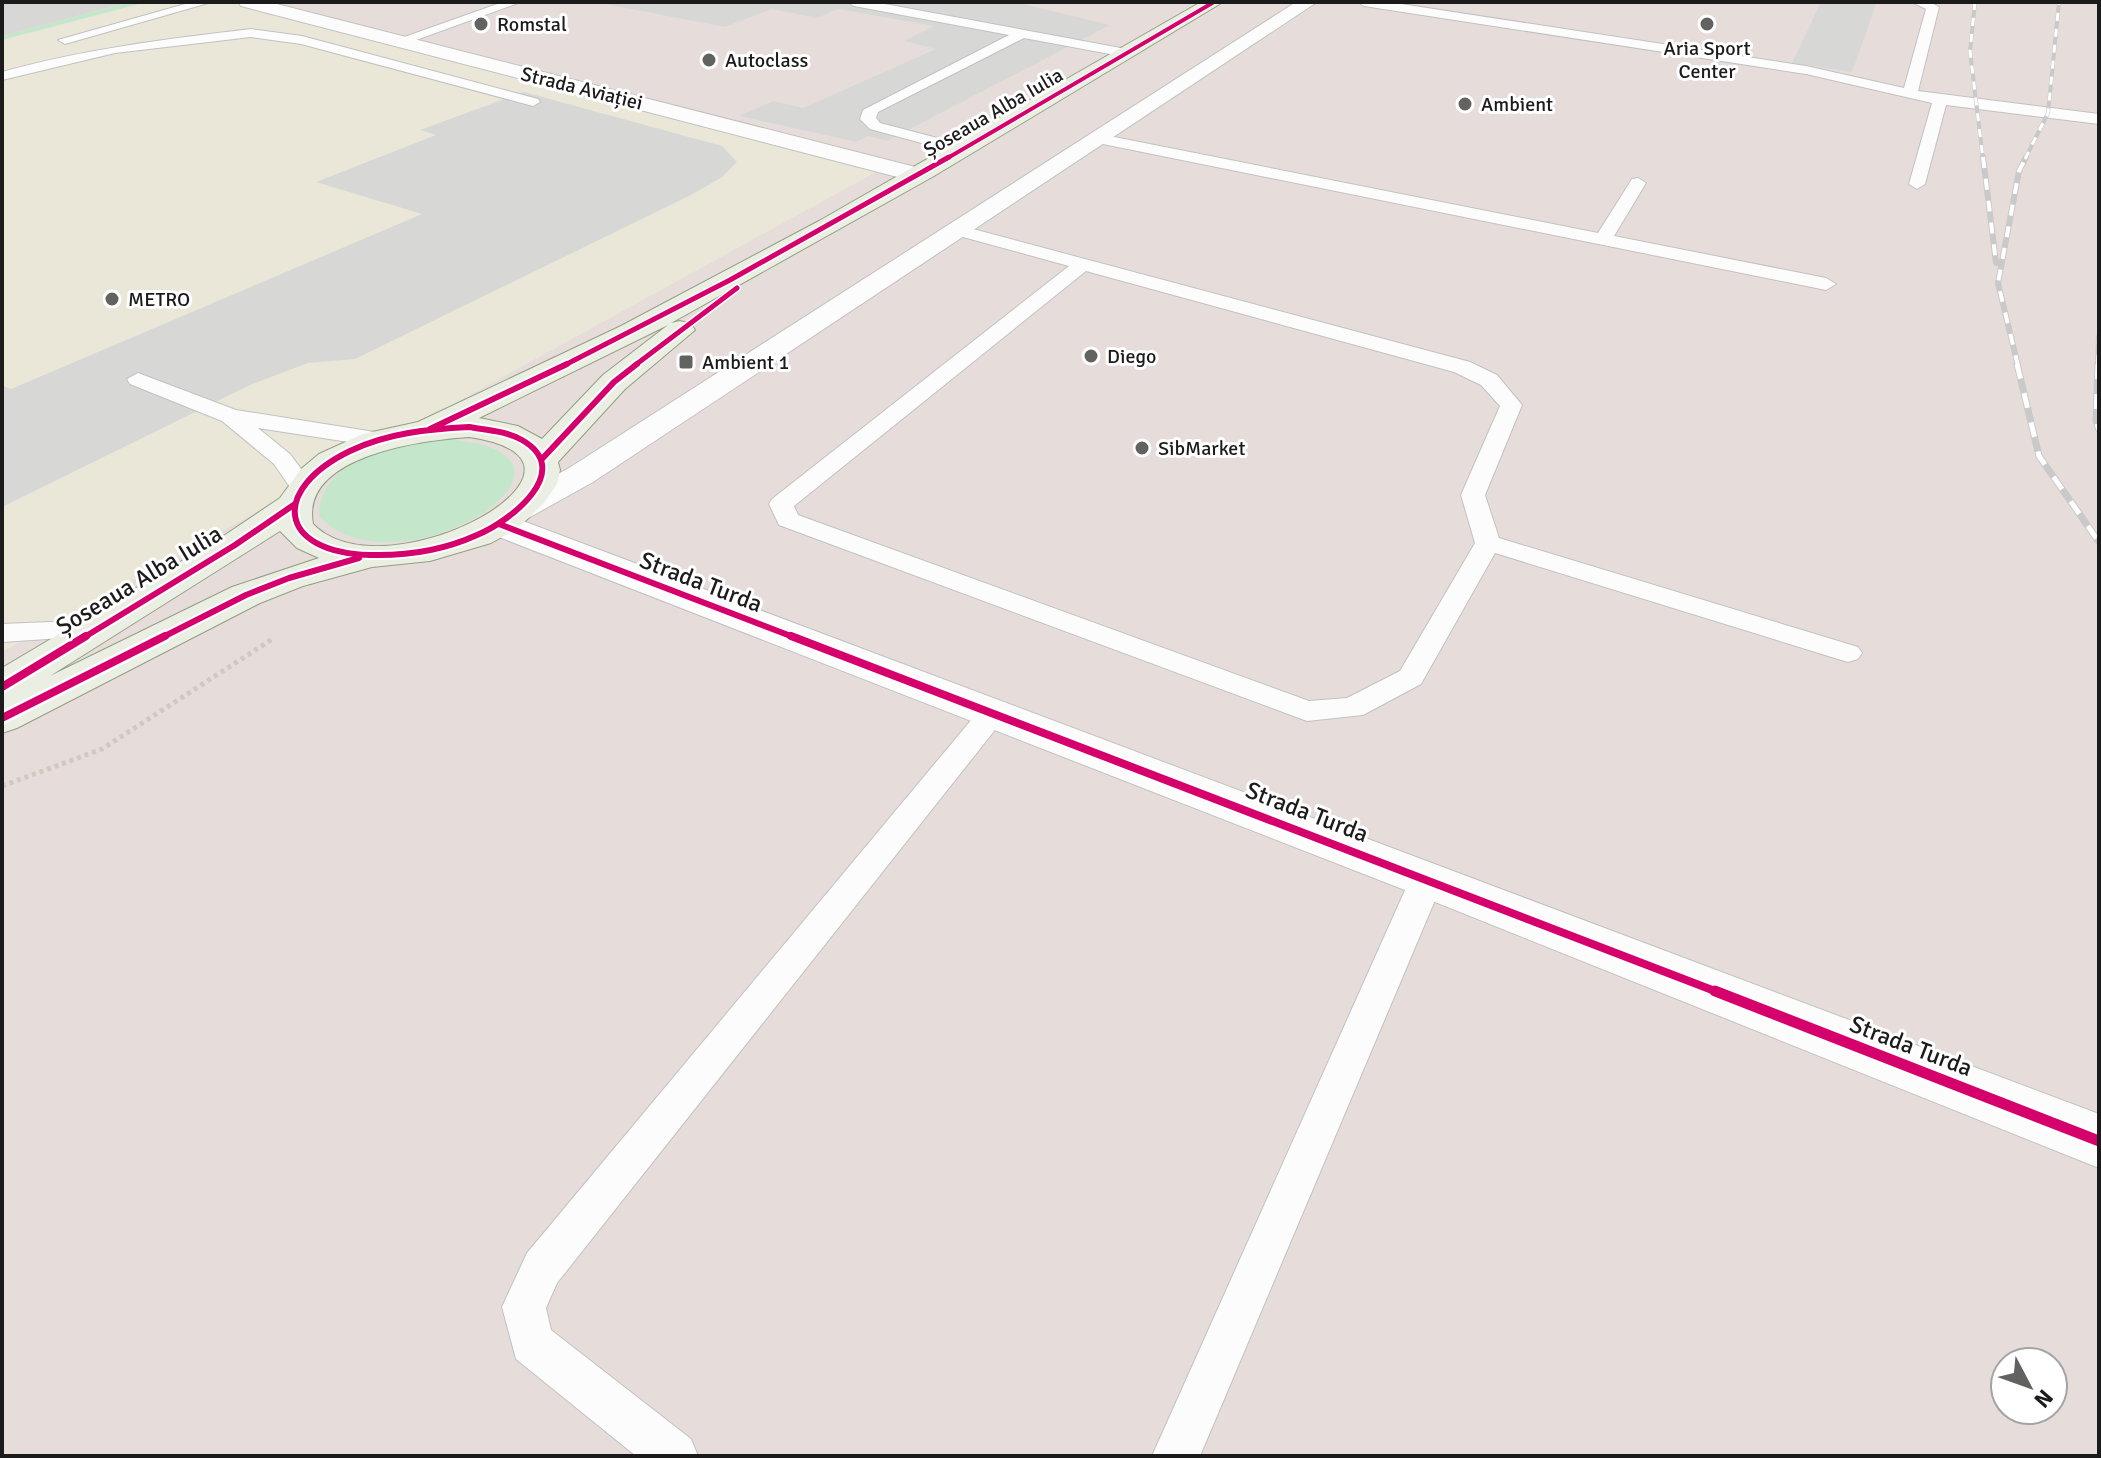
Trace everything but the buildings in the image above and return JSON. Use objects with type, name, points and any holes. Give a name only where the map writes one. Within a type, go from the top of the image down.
[{"type":"main road","name":"Șoseaua Alba Iulia","points":[[2,687],[235,545],[299,496],[334,461],[381,440],[430,429],[578,360],[788,249],[1214,2]]},
{"type":"main road","name":"Șoseaua Alba Iulia","points":[[542,462],[579,415],[614,382],[788,249]]},
{"type":"main road","points":[[2,718],[246,595],[289,578],[366,556],[435,549],[509,517],[532,496],[541,479],[542,462],[528,443],[502,432],[469,427],[430,429]]},
{"type":"main road","points":[[299,496],[295,523],[307,539],[333,550],[366,556]]},
{"type":"street","name":"Strada Aviației","points":[[247,2],[918,175]]},
{"type":"street","points":[[509,517],[616,453],[1308,2]]},
{"type":"street","points":[[542,462],[568,466],[616,453]]},
{"type":"street","name":"Strada Turda","points":[[509,517],[992,714],[1427,879],[2099,1141]]},
{"type":"lane","points":[[44,46],[206,2]]},
{"type":"lane","points":[[400,41],[515,2]]},
{"type":"lane","points":[[854,2],[1126,53]]},
{"type":"lane","points":[[1364,2],[1806,70],[1940,100],[2099,119]]},
{"type":"lane","points":[[1910,93],[1933,7],[1918,2]]},
{"type":"lane","points":[[2,76],[67,58],[115,49],[251,33],[302,40],[533,102]]},
{"type":"lane","points":[[962,149],[875,126],[868,119],[871,110],[1021,34]]},
{"type":"lane","points":[[1917,184],[1940,100]]},
{"type":"lane","points":[[1099,139],[1826,284]]},
{"type":"lane","points":[[1603,239],[1638,183]]},
{"type":"lane","points":[[958,230],[1462,367],[1489,380],[1511,405],[1473,495],[1488,543],[1411,677],[1353,708],[1307,711],[788,520],[781,504],[1083,264]]},
{"type":"lane","points":[[138,379],[230,416],[381,440]]},
{"type":"lane","points":[[230,416],[282,459],[299,496]]},
{"type":"lane","points":[[1488,543],[1848,653]]},
{"type":"lane","points":[[2,633],[98,629]]},
{"type":"lane","points":[[674,1456],[532,1343],[524,1307],[542,1268],[992,714]]},
{"type":"lane","points":[[1176,1456],[1427,879]]},
{"type":"path","points":[[2,786],[102,749],[280,634]]},
{"type":"shaded area","points":[[2,2],[131,2],[2,36]]},
{"type":"shaded area","points":[[147,2],[267,2],[893,163],[2,652],[2,40]]},
{"type":"shaded area","points":[[267,2],[2099,2],[2099,1456],[2,1456],[2,652],[892,163]]},
{"type":"shaded area","points":[[594,2],[1015,2],[1110,25],[887,141],[868,136],[856,142],[739,116],[773,101],[803,108],[936,49],[904,41],[934,26],[838,9],[817,18],[771,9],[725,27]]},
{"type":"shaded area","points":[[1821,2],[1877,2],[1852,72],[1792,63]]},
{"type":"shaded area","points":[[524,92],[722,146],[737,162],[722,177],[691,195],[355,359],[308,363],[250,385],[2,507],[2,385],[11,389],[422,214],[316,182],[436,135],[420,130]]},
{"type":"green space","points":[[131,2],[147,2],[2,40],[2,36]]},
{"type":"green space","points":[[442,439],[495,449],[514,468],[507,491],[481,514],[443,532],[398,542],[355,538],[319,516],[322,496],[332,480],[346,468],[383,451]]},
{"type":"railway","points":[[1975,2],[1970,51],[1983,159]]},
{"type":"railway","points":[[2018,366],[1998,283],[2019,171],[2048,113],[2059,2]]},
{"type":"railway","points":[[1983,157],[1996,263]]},
{"type":"railway","points":[[2098,366],[2099,337]]},
{"type":"railway","points":[[2017,364],[2039,456],[2099,542]]},
{"type":"railway","points":[[2098,364],[2096,421],[2099,430]]},
{"type":"cycle path","points":[[430,429],[532,382],[730,280],[925,171],[1214,2]]},
{"type":"cycle path","points":[[541,460],[614,382],[737,288]]},
{"type":"cycle path","points":[[469,427],[521,439],[539,456],[543,470],[531,497],[491,529],[430,550],[380,556],[346,553],[324,547],[304,536],[295,524],[294,509],[300,494],[313,476],[331,461],[375,441],[424,431],[469,427]]},
{"type":"cycle path","points":[[2,687],[235,545],[295,504]]},
{"type":"cycle path","points":[[499,524],[1427,879],[2099,1141]]},
{"type":"cycle path","points":[[2,718],[246,595],[289,578],[359,558]]},
{"type":"place","name":"Romstal","points":[[481,24]]},
{"type":"place","name":"Aria Sport Center","points":[[1707,24]]},
{"type":"place","name":"Autoclass","points":[[709,60]]},
{"type":"place","name":"Ambient","points":[[1465,104]]},
{"type":"place","name":"METRO","points":[[112,299]]},
{"type":"place","name":"Diego","points":[[1091,356]]},
{"type":"place","name":"Ambient 1","points":[[686,362]]},
{"type":"place","name":"SibMarket","points":[[1142,448]]}]
